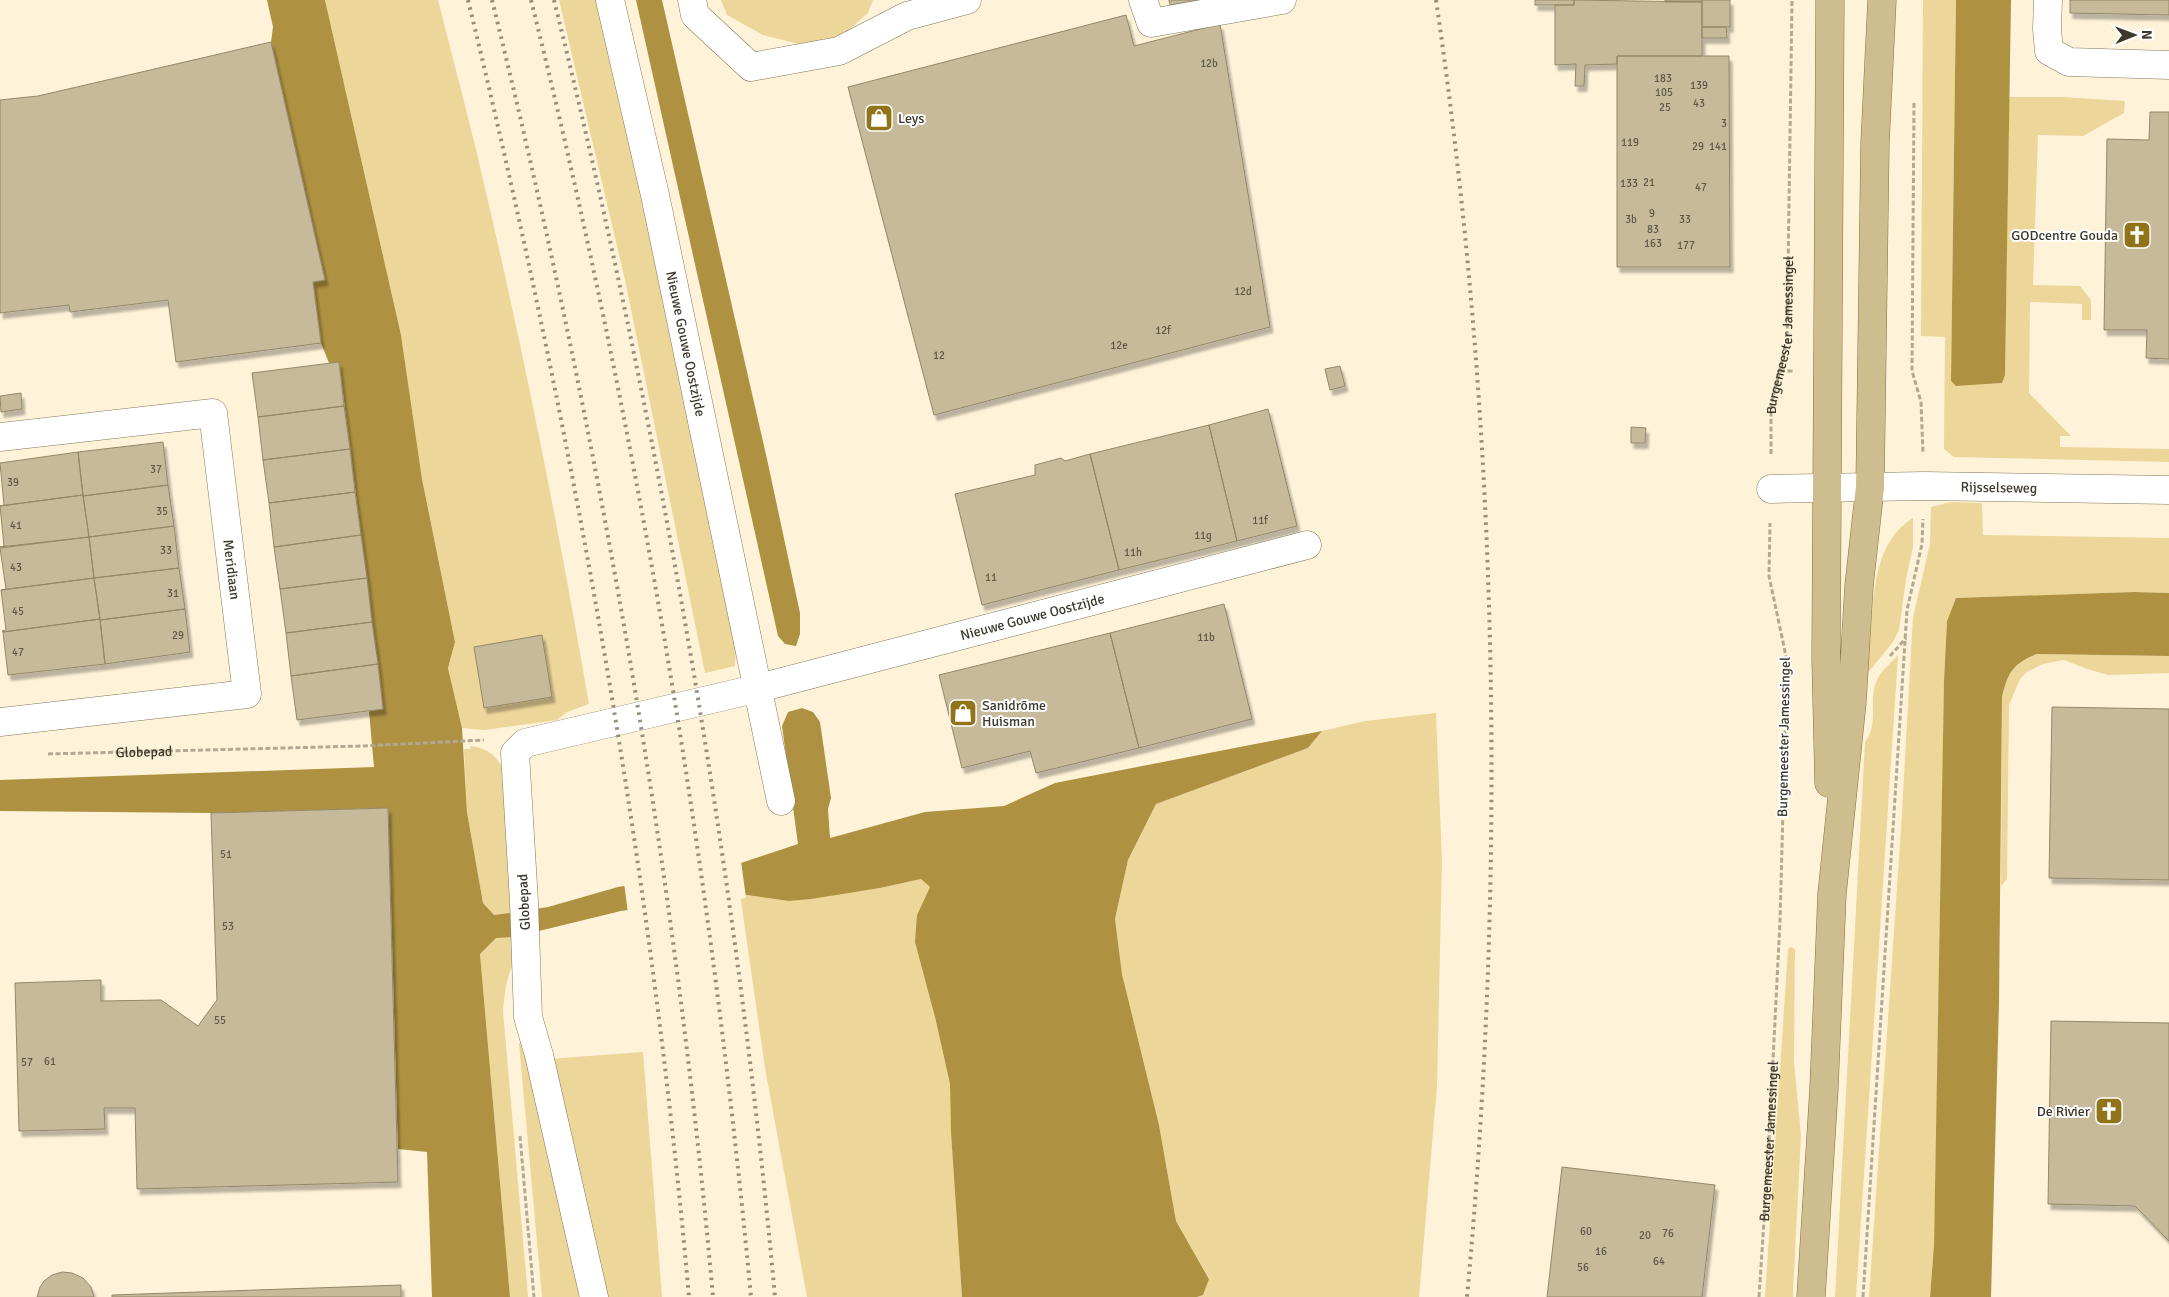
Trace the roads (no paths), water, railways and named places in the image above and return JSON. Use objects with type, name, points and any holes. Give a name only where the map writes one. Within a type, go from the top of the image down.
[{"type":"main road","points":[[1830,0],[1826,658],[1832,894]]},
{"type":"main road","points":[[1811,1297],[1824,1088],[1832,894],[1852,702],[1859,586],[1870,487],[1875,143],[1882,0]]},
{"type":"street","name":"Nieuwe Gouwe Oostzijde","points":[[610,0],[655,195],[781,801]]},
{"type":"street","points":[[692,0],[695,15],[751,67],[839,51],[904,8],[967,0]]},
{"type":"street","points":[[1143,0],[1151,23],[1282,0]]},
{"type":"street","points":[[2048,0],[2047,29],[2049,50],[2069,62],[2169,65]]},
{"type":"street","name":"Meridiaan","points":[[0,437],[213,413],[247,694],[0,722]]},
{"type":"street","name":"Rijsselseweg","points":[[1771,489],[1924,486],[2169,490]]},
{"type":"street","name":"Nieuwe Gouwe Oostzijde","points":[[758,688],[1307,545]]},
{"type":"street","name":"Globepad","points":[[594,1297],[539,1055],[528,1017],[524,902],[515,753],[525,744],[758,688]]},
{"type":"railway","points":[[468,0],[506,160],[541,321],[603,644],[653,970],[673,1133],[689,1297]]},
{"type":"railway","points":[[492,0],[530,160],[565,321],[598,482],[627,644],[654,807],[677,970],[697,1133],[713,1297]]},
{"type":"railway","points":[[531,0],[569,160],[604,321],[636,482],[665,644],[714,970],[734,1133],[751,1297]]},
{"type":"railway","points":[[554,0],[592,160],[627,321],[660,482],[689,644],[738,970],[758,1133],[775,1297]]},
{"type":"railway","points":[[1436,0],[1457,161],[1473,323],[1484,485],[1490,648],[1491,810],[1488,973],[1480,1135],[1467,1297]]},
{"type":"place","name":"Leys","points":[[879,118]]},
{"type":"place","name":"GODcentre Gouda","points":[[2137,235]]},
{"type":"place","name":"Sanidrõme Huisman","points":[[963,713]]},
{"type":"place","name":"De Rivier","points":[[2109,1111]]}]
